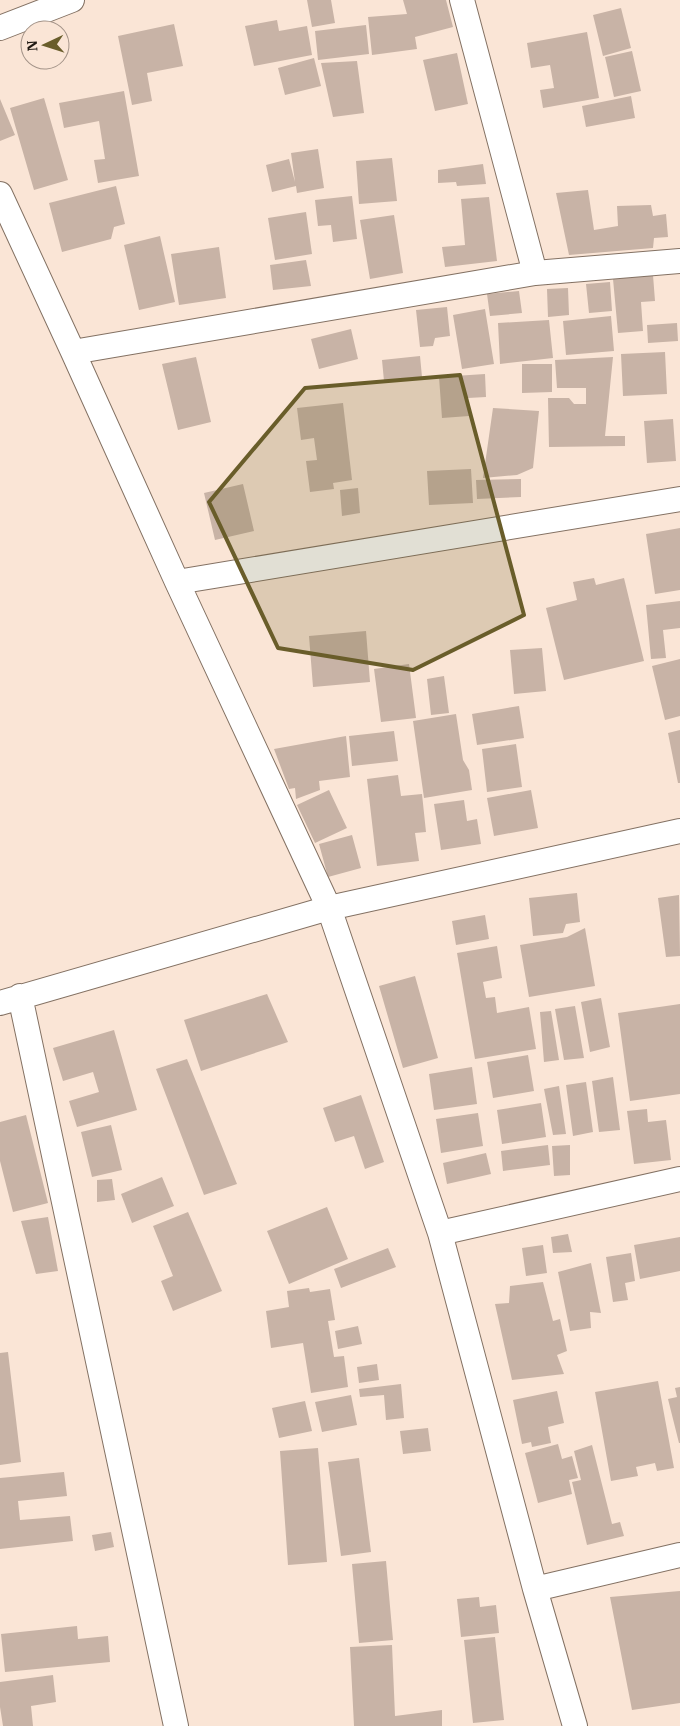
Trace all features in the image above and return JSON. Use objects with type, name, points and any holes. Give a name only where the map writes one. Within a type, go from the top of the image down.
[{"type":"street","points":[[0,28],[72,0]]},
{"type":"street","points":[[462,0],[535,273]]},
{"type":"street","points":[[0,194],[177,582],[329,908],[440,1233],[535,1589],[575,1726]]},
{"type":"street","points":[[73,352],[535,273],[680,261]]},
{"type":"street","points":[[177,582],[680,500]]},
{"type":"street","points":[[176,1726],[10,999],[329,908],[680,831]]},
{"type":"street","points":[[440,1233],[680,1179]]},
{"type":"street","points":[[535,1589],[680,1555]]},
{"type":"highlighted area","points":[[460,375],[524,615],[413,670],[278,648],[209,502],[305,388]]},
{"type":"building","points":[[307,0],[331,0],[335,23],[312,27]]},
{"type":"building","points":[[403,0],[446,0],[453,27],[415,37],[417,49],[372,55],[368,17],[407,14]]},
{"type":"building","points":[[621,8],[631,48],[603,56],[593,15]]},
{"type":"building","points":[[277,20],[279,31],[307,26],[312,55],[254,66],[245,26]]},
{"type":"building","points":[[174,24],[183,66],[147,73],[152,101],[132,105],[118,36]]},
{"type":"building","points":[[366,25],[369,54],[318,60],[315,31]]},
{"type":"building","points":[[587,32],[599,98],[543,108],[540,90],[554,88],[550,65],[531,68],[527,43]]},
{"type":"building","points":[[632,51],[641,91],[614,97],[605,57]]},
{"type":"building","points":[[457,53],[468,104],[435,111],[423,60]]},
{"type":"building","points":[[314,58],[321,86],[285,95],[278,68]]},
{"type":"building","points":[[357,61],[364,113],[333,117],[321,63]]},
{"type":"building","points":[[124,91],[139,176],[98,183],[94,160],[105,159],[99,121],[64,128],[59,103]]},
{"type":"building","points":[[631,96],[635,118],[586,127],[582,106]]},
{"type":"building","points":[[44,98],[68,180],[34,190],[10,108]]},
{"type":"building","points":[[0,99],[15,135],[0,141]]},
{"type":"building","points":[[318,149],[324,188],[297,193],[296,186],[272,192],[266,165],[289,159],[295,182],[291,153]]},
{"type":"building","points":[[392,158],[397,201],[359,204],[356,161]]},
{"type":"building","points":[[483,164],[486,184],[457,186],[456,182],[438,183],[438,170]]},
{"type":"building","points":[[116,186],[125,224],[114,227],[111,239],[62,252],[49,203]]},
{"type":"building","points":[[588,190],[594,230],[618,226],[617,206],[651,205],[653,216],[666,214],[668,237],[654,238],[653,248],[569,255],[556,193]]},
{"type":"building","points":[[352,196],[357,239],[333,242],[331,225],[318,226],[315,200]]},
{"type":"building","points":[[489,197],[497,261],[445,267],[442,247],[465,245],[461,199]]},
{"type":"building","points":[[306,212],[312,254],[275,260],[268,218]]},
{"type":"building","points":[[394,215],[403,273],[370,279],[360,220]]},
{"type":"building","points":[[160,236],[175,302],[139,310],[124,245]]},
{"type":"building","points":[[219,247],[226,298],[179,305],[171,254]]},
{"type":"building","points":[[306,260],[311,286],[273,290],[270,265]]},
{"type":"building","points":[[653,275],[655,301],[641,302],[643,331],[618,333],[613,279]]},
{"type":"building","points":[[610,282],[612,311],[589,313],[586,284]]},
{"type":"building","points":[[568,288],[569,315],[548,317],[547,289]]},
{"type":"building","points":[[519,291],[522,313],[490,316],[487,294]]},
{"type":"building","points":[[447,307],[450,336],[435,338],[433,346],[420,347],[416,310]]},
{"type":"building","points":[[485,309],[494,364],[462,369],[453,315]]},
{"type":"building","points":[[611,316],[614,351],[566,355],[563,321]]},
{"type":"building","points":[[549,320],[553,358],[500,364],[498,323]]},
{"type":"building","points":[[677,323],[678,341],[648,343],[647,325]]},
{"type":"building","points":[[351,329],[358,359],[319,369],[311,339]]},
{"type":"building","points":[[665,352],[667,394],[623,396],[621,354]]},
{"type":"building","points":[[420,356],[422,377],[384,381],[382,360]]},
{"type":"building","points":[[196,357],[211,422],[178,430],[162,364]]},
{"type":"building","points":[[613,357],[605,436],[625,436],[625,446],[549,447],[548,398],[569,398],[574,404],[586,404],[586,388],[557,388],[555,360]]},
{"type":"building","points":[[522,364],[552,364],[552,392],[522,393]]},
{"type":"building","points":[[485,374],[486,397],[468,398],[469,416],[442,418],[439,377]]},
{"type":"building","points":[[343,403],[352,480],[333,483],[334,489],[310,492],[306,461],[317,460],[314,438],[301,440],[297,408]]},
{"type":"building","points":[[493,408],[539,411],[533,468],[517,475],[483,478]]},
{"type":"building","points":[[673,419],[676,461],[647,463],[644,421]]},
{"type":"building","points":[[471,469],[473,503],[429,505],[427,471]]},
{"type":"building","points":[[521,479],[521,497],[477,499],[476,480]]},
{"type":"building","points":[[243,484],[254,531],[215,540],[204,493]]},
{"type":"building","points":[[358,488],[360,513],[342,516],[340,490]]},
{"type":"building","points":[[680,528],[680,590],[655,594],[646,534]]},
{"type":"building","points":[[594,578],[596,585],[624,578],[644,661],[564,680],[546,608],[577,600],[573,582]]},
{"type":"building","points":[[680,601],[680,628],[663,630],[666,658],[651,659],[646,605]]},
{"type":"building","points":[[366,631],[370,682],[313,687],[309,636]]},
{"type":"building","points":[[542,648],[546,691],[514,694],[510,650]]},
{"type":"building","points":[[680,659],[680,716],[665,720],[652,666]]},
{"type":"building","points":[[409,664],[416,718],[381,722],[374,669]]},
{"type":"building","points":[[444,676],[449,713],[431,715],[427,679]]},
{"type":"building","points":[[519,706],[524,738],[477,745],[472,714]]},
{"type":"building","points":[[456,714],[463,760],[469,770],[472,790],[424,798],[413,721]]},
{"type":"building","points":[[680,730],[680,783],[678,783],[668,733]]},
{"type":"building","points":[[394,731],[398,761],[352,766],[349,736]]},
{"type":"building","points":[[346,736],[350,777],[319,781],[320,790],[296,799],[295,788],[289,789],[274,749]]},
{"type":"building","points":[[516,744],[522,787],[487,792],[482,749]]},
{"type":"building","points":[[398,775],[401,796],[422,794],[426,832],[415,833],[419,861],[377,866],[367,779]]},
{"type":"building","points":[[329,790],[347,828],[315,843],[297,805]]},
{"type":"building","points":[[531,790],[538,828],[494,836],[487,798]]},
{"type":"building","points":[[464,800],[467,821],[477,819],[481,844],[441,850],[434,804]]},
{"type":"building","points":[[352,835],[361,868],[328,877],[319,844]]},
{"type":"building","points":[[577,893],[580,922],[566,924],[563,933],[533,936],[529,898]]},
{"type":"building","points":[[679,895],[680,956],[666,957],[658,898]]},
{"type":"building","points":[[485,915],[489,939],[456,945],[452,921]]},
{"type":"building","points":[[585,928],[595,986],[529,997],[520,945],[567,937]]},
{"type":"building","points":[[497,946],[502,978],[483,982],[486,998],[495,997],[497,1013],[529,1007],[536,1049],[475,1059],[457,953]]},
{"type":"building","points":[[415,976],[438,1058],[403,1068],[379,986]]},
{"type":"building","points":[[267,994],[288,1042],[201,1071],[184,1020]]},
{"type":"building","points":[[601,998],[610,1047],[590,1052],[581,1002]]},
{"type":"building","points":[[680,1004],[680,1094],[630,1101],[618,1013]]},
{"type":"building","points":[[575,1006],[584,1058],[564,1060],[555,1009]]},
{"type":"building","points":[[551,1011],[559,1060],[544,1062],[540,1012]]},
{"type":"building","points":[[114,1030],[137,1110],[77,1127],[69,1101],[99,1092],[93,1072],[63,1081],[53,1048]]},
{"type":"building","points":[[528,1055],[534,1091],[493,1098],[487,1062]]},
{"type":"building","points":[[187,1059],[237,1184],[204,1195],[156,1069]]},
{"type":"building","points":[[472,1067],[477,1104],[434,1110],[429,1074]]},
{"type":"building","points":[[613,1077],[620,1130],[599,1132],[592,1081]]},
{"type":"building","points":[[586,1082],[593,1132],[573,1136],[566,1085]]},
{"type":"building","points":[[559,1086],[566,1134],[553,1135],[544,1089]]},
{"type":"building","points":[[361,1095],[384,1162],[365,1169],[354,1136],[335,1142],[323,1108]]},
{"type":"building","points":[[541,1103],[546,1137],[502,1144],[497,1110]]},
{"type":"building","points":[[647,1109],[648,1122],[666,1120],[671,1160],[634,1164],[627,1111]]},
{"type":"building","points":[[478,1113],[483,1146],[441,1153],[436,1119]]},
{"type":"building","points":[[26,1115],[48,1203],[13,1212],[0,1161],[0,1122]]},
{"type":"building","points":[[111,1125],[122,1170],[92,1177],[81,1132]]},
{"type":"building","points":[[548,1145],[550,1165],[503,1171],[501,1151]]},
{"type":"building","points":[[570,1145],[570,1175],[554,1176],[552,1146]]},
{"type":"building","points":[[486,1153],[491,1174],[447,1184],[443,1163]]},
{"type":"building","points":[[162,1177],[174,1206],[132,1223],[121,1194]]},
{"type":"building","points":[[112,1179],[115,1200],[97,1202],[97,1180]]},
{"type":"building","points":[[327,1207],[348,1259],[289,1284],[267,1231]]},
{"type":"building","points":[[188,1212],[222,1291],[173,1311],[161,1281],[173,1276],[153,1226]]},
{"type":"building","points":[[48,1217],[58,1271],[36,1274],[21,1221]]},
{"type":"building","points":[[568,1234],[572,1252],[553,1253],[551,1237]]},
{"type":"building","points":[[680,1237],[680,1271],[640,1279],[634,1245]]},
{"type":"building","points":[[543,1245],[547,1273],[526,1276],[522,1248]]},
{"type":"building","points":[[388,1248],[396,1267],[341,1288],[334,1269]]},
{"type":"building","points":[[631,1253],[635,1281],[625,1283],[628,1300],[613,1302],[606,1257]]},
{"type":"building","points":[[591,1263],[601,1313],[590,1312],[591,1328],[570,1331],[558,1272]]},
{"type":"building","points":[[543,1282],[553,1321],[560,1319],[567,1351],[557,1355],[564,1374],[512,1380],[495,1304],[509,1303],[510,1286]]},
{"type":"building","points":[[309,1288],[310,1292],[330,1289],[335,1320],[328,1321],[334,1357],[344,1356],[348,1387],[311,1393],[303,1343],[271,1348],[266,1311],[289,1307],[287,1291]]},
{"type":"building","points":[[358,1326],[362,1344],[338,1349],[335,1331]]},
{"type":"building","points":[[8,1352],[21,1462],[0,1465],[0,1353]]},
{"type":"building","points":[[377,1364],[379,1380],[359,1383],[357,1367]]},
{"type":"building","points":[[658,1381],[674,1468],[657,1471],[655,1463],[636,1467],[638,1476],[611,1481],[595,1392]]},
{"type":"building","points":[[401,1384],[404,1418],[386,1420],[384,1395],[360,1397],[359,1389]]},
{"type":"building","points":[[680,1387],[679,1443],[668,1399],[677,1397],[675,1388]]},
{"type":"building","points":[[557,1391],[564,1423],[548,1427],[551,1443],[532,1447],[531,1442],[522,1444],[513,1400]]},
{"type":"building","points":[[351,1395],[357,1425],[322,1432],[315,1402]]},
{"type":"building","points":[[305,1401],[312,1431],[279,1438],[272,1408]]},
{"type":"building","points":[[428,1428],[431,1451],[403,1454],[400,1431]]},
{"type":"building","points":[[558,1444],[562,1459],[572,1456],[578,1478],[569,1480],[572,1494],[538,1503],[525,1453]]},
{"type":"building","points":[[592,1445],[612,1524],[620,1522],[624,1536],[587,1545],[572,1482],[581,1480],[574,1451]]},
{"type":"building","points":[[318,1448],[327,1562],[288,1565],[280,1451]]},
{"type":"building","points":[[359,1458],[371,1552],[341,1556],[328,1462]]},
{"type":"building","points":[[64,1472],[67,1496],[18,1501],[20,1520],[70,1516],[73,1541],[0,1549],[0,1478]]},
{"type":"building","points":[[111,1532],[114,1547],[95,1551],[92,1535]]},
{"type":"building","points":[[386,1561],[393,1640],[359,1643],[352,1564]]},
{"type":"building","points":[[680,1591],[680,1703],[632,1710],[610,1597]]},
{"type":"building","points":[[479,1597],[480,1607],[496,1605],[499,1633],[461,1637],[457,1599]]},
{"type":"building","points":[[77,1626],[78,1639],[108,1636],[110,1662],[5,1672],[1,1634]]},
{"type":"building","points":[[495,1637],[504,1720],[473,1723],[464,1640]]},
{"type":"building","points":[[392,1645],[395,1716],[442,1710],[442,1726],[354,1726],[350,1647]]},
{"type":"building","points":[[53,1675],[56,1702],[31,1706],[33,1726],[3,1726],[0,1707],[0,1682]]}]
